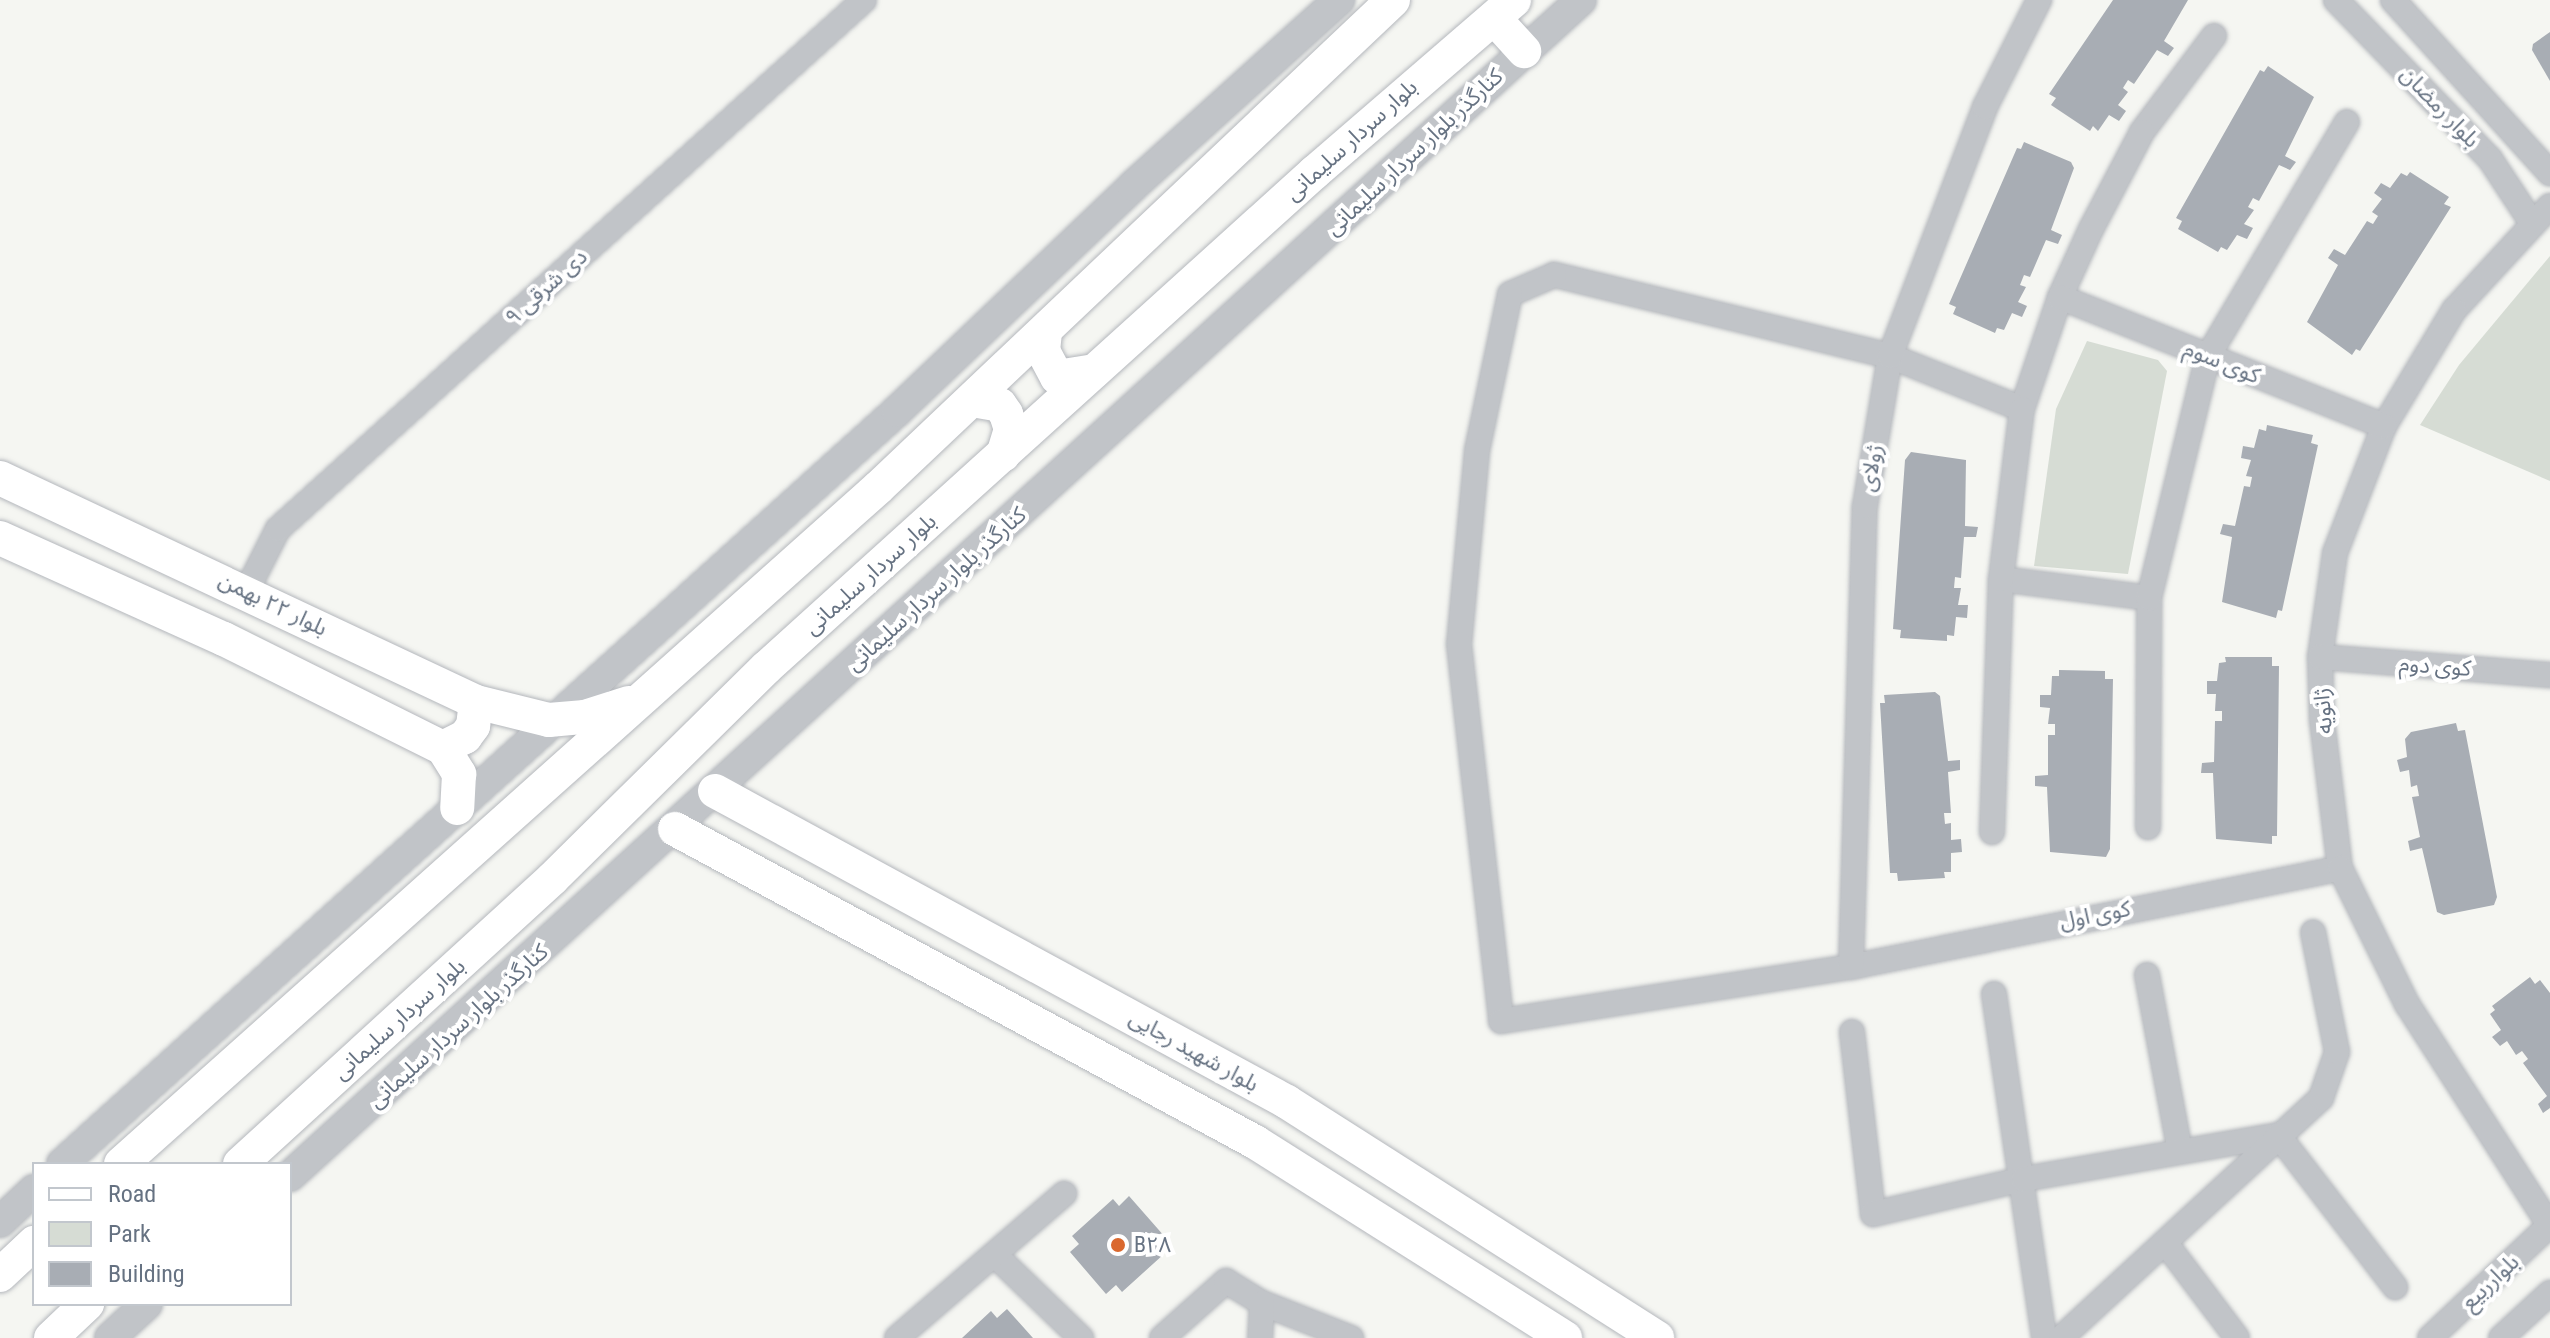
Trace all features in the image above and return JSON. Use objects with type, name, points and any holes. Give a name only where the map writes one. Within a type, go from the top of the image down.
[{"type":"main road","points":[[123,1162],[972,400],[1393,0]]},
{"type":"main road","points":[[1504,9],[1524,51]]},
{"type":"main road","name":"بلوار سردار سلیمانی","points":[[242,1162],[552,879],[766,668],[1095,371],[1504,9]]},
{"type":"main road","points":[[1045,332],[1043,351],[1057,377],[1095,371]]},
{"type":"main road","points":[[972,400],[1000,405],[1006,414],[1011,429],[1003,455]]},
{"type":"main road","name":"بلوار ۲۲ بهمن","points":[[0,478],[247,590],[476,702],[549,720],[585,717],[642,699]]},
{"type":"main road","points":[[0,538],[224,639],[443,748],[459,774],[457,808]]},
{"type":"main road","points":[[443,748],[465,737],[473,726],[476,702]]},
{"type":"main road","name":"بلوار شهید رجایی","points":[[715,791],[1287,1102],[1657,1338]]},
{"type":"main road","points":[[675,829],[1255,1142],[1565,1338]]},
{"type":"main road","points":[[890,946],[891,926],[899,910],[921,903]]},
{"type":"main road","points":[[0,1275],[32,1245]]},
{"type":"main road","points":[[51,1338],[85,1306]]},
{"type":"street","name":"۹ دی شرقی","points":[[247,590],[278,529],[864,0]]},
{"type":"street","points":[[64,1162],[457,808],[549,720],[885,421],[1339,0]]},
{"type":"street","name":"کنارگذر بلوار سردار سلیمانی","points":[[292,1174],[675,829],[1581,0]]},
{"type":"street","name":"ژولای","points":[[1851,967],[1865,506],[1890,356],[1985,107],[2039,0]]},
{"type":"street","name":"بلوار رمضان","points":[[2336,0],[2545,212]]},
{"type":"street","name":"بلوار رمضان","points":[[2393,0],[2550,173]]},
{"type":"street","points":[[1992,832],[2001,579],[2022,409],[2060,297],[2142,132],[2214,36]]},
{"type":"street","points":[[2148,827],[2149,598],[2208,356],[2347,122]]},
{"type":"street","name":"ژانویه","points":[[2545,212],[2454,310],[2384,426],[2335,553],[2320,657],[2322,720],[2340,868],[2407,1004],[2550,1225]]},
{"type":"street","name":"کوی اول","points":[[1890,356],[1554,275],[1510,294],[1477,451],[1459,644],[1501,1021],[1851,967],[2340,868]]},
{"type":"street","name":"کوی سوم","points":[[2060,297],[2384,426]]},
{"type":"street","points":[[1890,356],[2022,409]]},
{"type":"street","points":[[2001,579],[2149,598]]},
{"type":"street","name":"کوی دوم","points":[[2320,657],[2550,675]]},
{"type":"street","points":[[2061,1338],[2167,1245],[2278,1135],[2321,1098],[2337,1052],[2313,932]]},
{"type":"street","points":[[2147,975],[2180,1151]]},
{"type":"street","points":[[1994,994],[2024,1179],[2044,1338]]},
{"type":"street","points":[[1852,1032],[1873,1214],[2024,1179],[2278,1135]]},
{"type":"street","points":[[2278,1135],[2395,1287]]},
{"type":"street","points":[[0,1222],[32,1192]]},
{"type":"street","points":[[897,1338],[1064,1194]]},
{"type":"street","name":"بلوارربیع","points":[[2430,1338],[2550,1225]]},
{"type":"street","points":[[2167,1245],[2237,1338]]},
{"type":"street","points":[[995,1255],[1081,1338]]},
{"type":"street","points":[[1162,1338],[1226,1281],[1262,1303],[1351,1338]]},
{"type":"street","points":[[2501,1338],[2550,1293]]},
{"type":"street","points":[[1260,1338],[1262,1303]]},
{"type":"street","points":[[110,1338],[145,1306]]},
{"type":"green space","points":[[2550,256],[2550,481],[2420,425],[2459,365]]},
{"type":"green space","points":[[2087,341],[2158,360],[2167,371],[2128,574],[2034,566],[2056,409]]},
{"type":"building","points":[[2113,0],[2188,0],[2164,41],[2174,48],[2168,56],[2157,50],[2134,84],[2128,80],[2123,88],[2128,92],[2118,105],[2126,111],[2119,121],[2109,115],[2098,131],[2093,126],[2090,131],[2051,105],[2056,98],[2049,94]]},
{"type":"building","points":[[2550,32],[2550,81],[2532,50],[2533,44]]},
{"type":"building","points":[[2268,66],[2314,97],[2285,156],[2296,162],[2290,170],[2279,165],[2259,201],[2253,198],[2248,207],[2254,210],[2244,224],[2253,228],[2247,239],[2237,235],[2227,250],[2221,247],[2218,252],[2178,229],[2182,221],[2176,218],[2260,70],[2264,72]]},
{"type":"building","points":[[2024,142],[2071,162],[2074,168],[2051,230],[2062,235],[2058,244],[2046,240],[2030,277],[2024,275],[2020,285],[2026,287],[2018,302],[2027,306],[2022,317],[2012,313],[2004,330],[1997,328],[1995,333],[1953,314],[1956,307],[1949,304],[2017,148],[2021,149]]},
{"type":"building","points":[[2410,172],[2449,197],[2444,204],[2451,207],[2360,351],[2356,349],[2352,355],[2307,322],[2338,265],[2328,258],[2334,249],[2345,255],[2367,221],[2373,224],[2378,216],[2372,212],[2382,199],[2374,193],[2381,183],[2390,188],[2401,173],[2407,176]]},
{"type":"building","points":[[2267,425],[2313,435],[2311,443],[2318,445],[2282,611],[2278,610],[2276,618],[2222,602],[2232,537],[2220,534],[2223,524],[2235,526],[2244,486],[2250,487],[2252,477],[2246,476],[2251,460],[2241,458],[2243,446],[2254,448],[2259,429],[2266,431]]},
{"type":"building","points":[[1911,452],[1966,460],[1965,526],[1978,527],[1976,537],[1964,537],[1961,578],[1955,577],[1954,588],[1961,588],[1958,605],[1968,605],[1967,618],[1956,617],[1954,636],[1947,635],[1947,641],[1900,638],[1901,630],[1893,629],[1905,460]]},
{"type":"building","points":[[2225,657],[2272,657],[2272,666],[2279,666],[2277,836],[2272,836],[2272,844],[2216,839],[2213,773],[2201,773],[2202,763],[2214,762],[2215,721],[2222,721],[2222,711],[2215,711],[2216,694],[2207,694],[2207,681],[2217,681],[2219,663],[2226,662]]},
{"type":"building","points":[[2059,670],[2105,671],[2105,679],[2113,679],[2110,849],[2106,857],[2050,852],[2047,787],[2035,786],[2035,776],[2048,775],[2048,735],[2055,735],[2055,724],[2048,724],[2050,708],[2040,707],[2040,695],[2051,695],[2052,676],[2059,676]]},
{"type":"building","points":[[1935,692],[1940,696],[1948,761],[1960,760],[1960,770],[1948,772],[1951,813],[1944,813],[1945,824],[1951,823],[1951,840],[1961,839],[1962,852],[1951,853],[1951,872],[1944,872],[1945,878],[1898,881],[1897,873],[1890,873],[1880,703],[1885,703],[1884,695]]},
{"type":"building","points":[[2456,723],[2458,731],[2465,730],[2497,897],[2494,905],[2444,915],[2437,912],[2422,848],[2410,851],[2408,841],[2420,837],[2412,797],[2419,796],[2417,785],[2411,787],[2409,770],[2400,772],[2397,760],[2407,757],[2405,739],[2411,732]]},
{"type":"building","points":[[2530,977],[2535,984],[2540,980],[2550,993],[2550,1108],[2543,1113],[2538,1104],[2547,1096],[2523,1063],[2528,1059],[2522,1051],[2516,1055],[2507,1041],[2500,1046],[2492,1037],[2501,1030],[2490,1014],[2495,1010],[2492,1006]]},
{"type":"building","name":"B۲۸","points":[[1129,1196],[1165,1237],[1156,1245],[1164,1254],[1122,1292],[1116,1285],[1106,1294],[1070,1252],[1079,1244],[1072,1236],[1113,1199],[1119,1206]]},
{"type":"building","points":[[1007,1309],[1033,1338],[962,1338],[991,1311],[997,1318]]},
{"type":"place","name":"B۲۸","points":[[1118,1245]]}]
